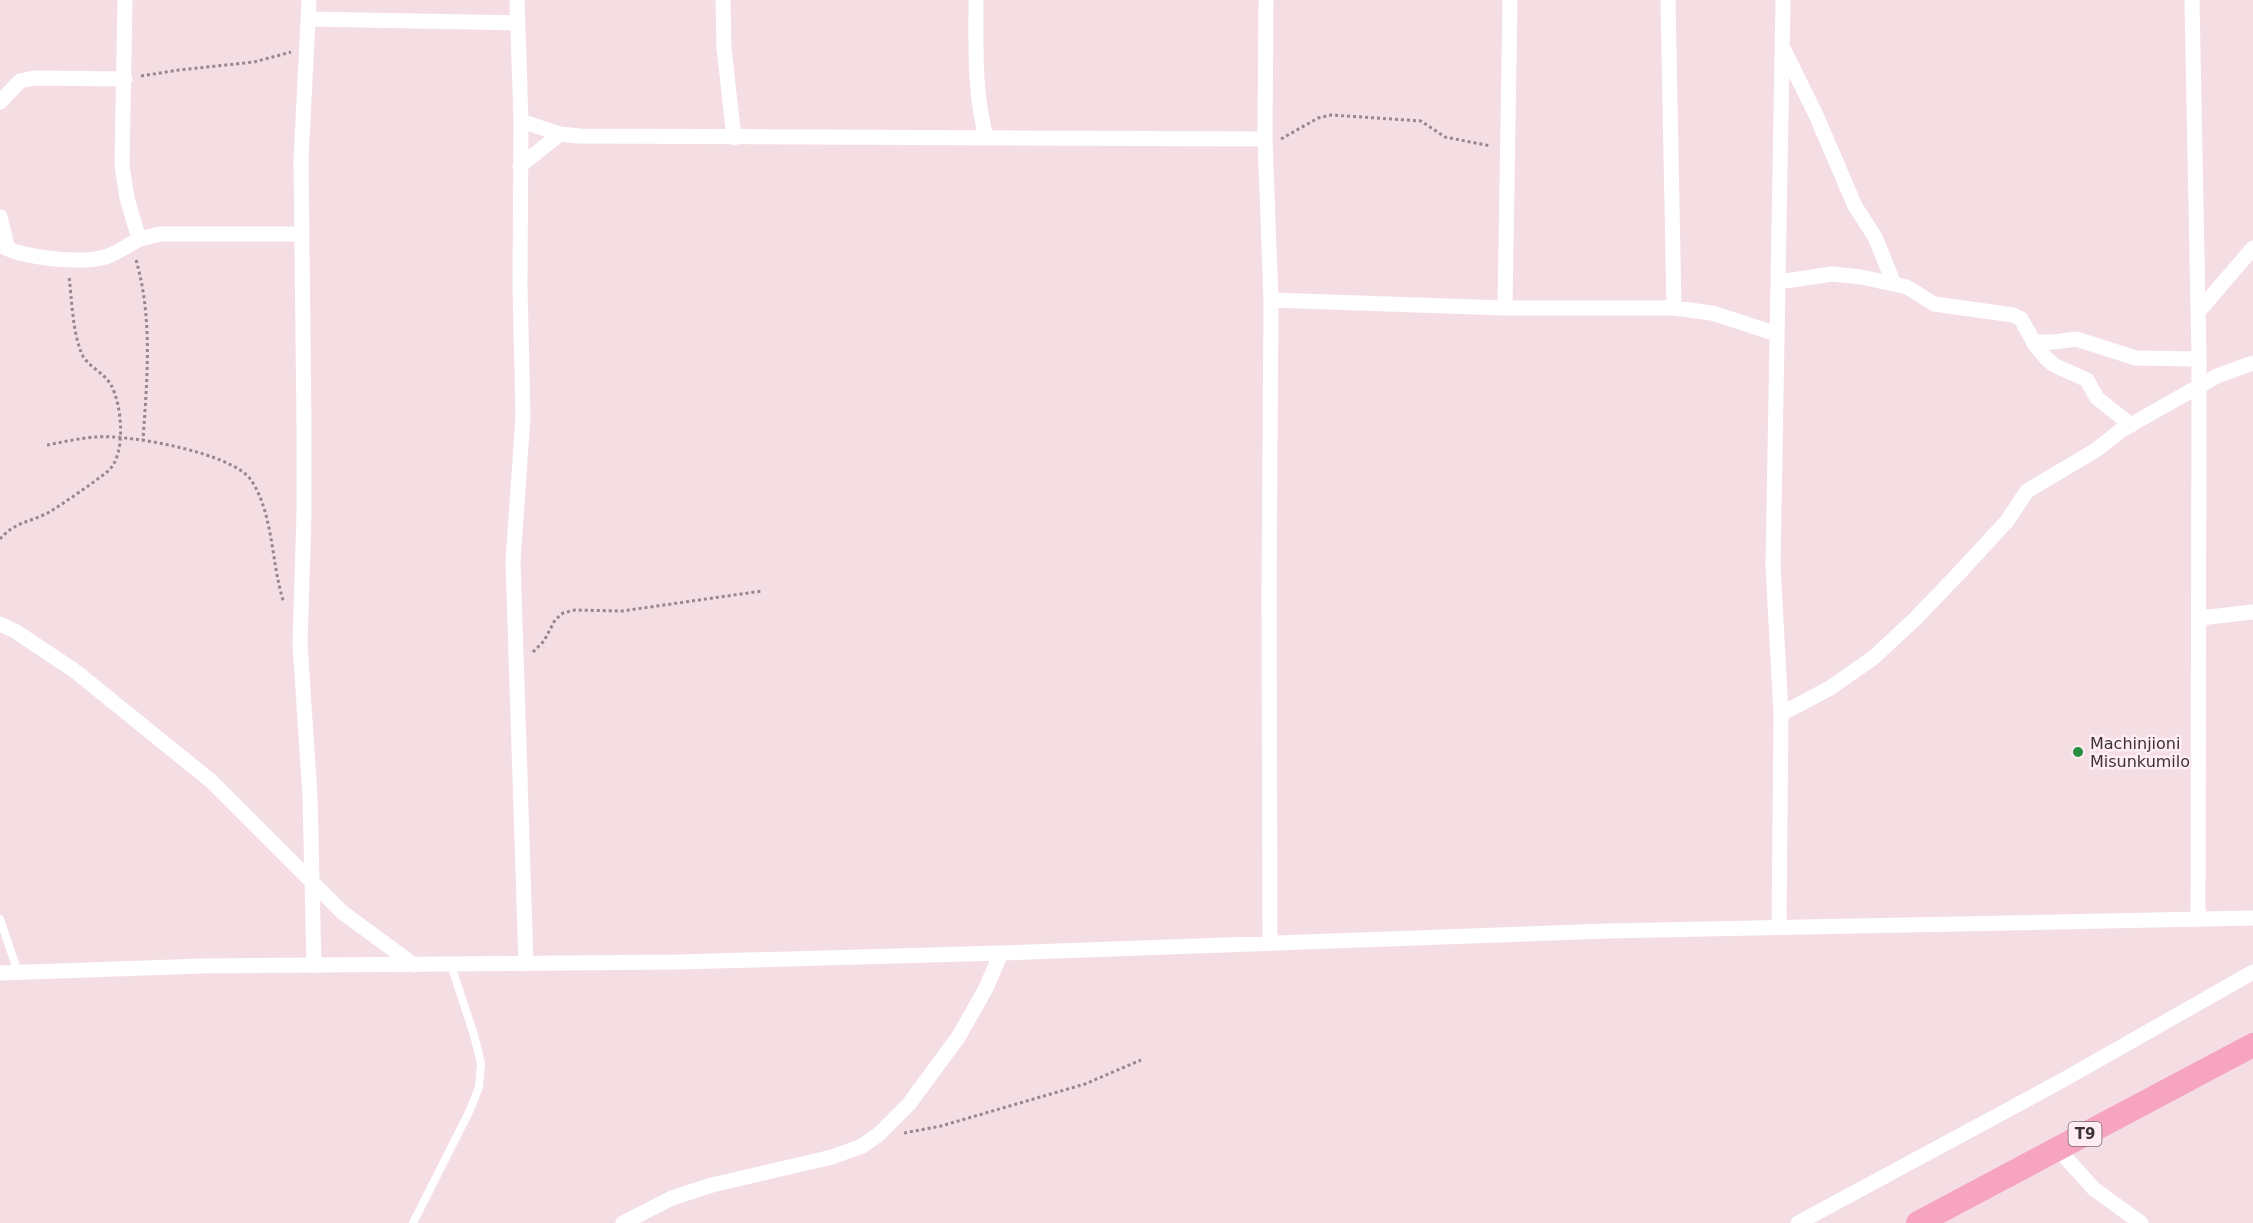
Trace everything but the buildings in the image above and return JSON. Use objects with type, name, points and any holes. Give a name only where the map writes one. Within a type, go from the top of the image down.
[{"type":"highway","name":"T9","points":[[1918,1223],[2253,1045]]},
{"type":"street","points":[[125,0],[122,165],[136,242]]},
{"type":"street","points":[[309,0],[301,160],[304,514],[300,644],[310,796],[314,966]]},
{"type":"street","points":[[517,0],[521,121],[520,275],[523,417],[513,561],[526,964]]},
{"type":"street","points":[[723,0],[724,48],[734,138]]},
{"type":"street","points":[[976,0],[979,112],[986,137]]},
{"type":"street","points":[[1266,0],[1265,143],[1271,300],[1270,943]]},
{"type":"street","points":[[1505,308],[1510,0]]},
{"type":"street","points":[[1668,0],[1674,308]]},
{"type":"street","points":[[1779,927],[1781,714],[1773,566],[1783,0]]},
{"type":"street","points":[[2192,0],[2199,359],[2198,920]]},
{"type":"street","points":[[309,19],[518,23]]},
{"type":"street","points":[[1782,45],[1816,115],[1855,206],[1875,237],[1894,284]]},
{"type":"street","points":[[0,102],[20,81],[34,78],[124,79]]},
{"type":"street","points":[[521,121],[560,134],[734,138],[986,137],[1265,143]]},
{"type":"street","points":[[520,166],[560,134]]},
{"type":"street","points":[[0,217],[4,247],[45,258],[102,258],[160,234],[302,234]]},
{"type":"street","points":[[2198,312],[2253,248]]},
{"type":"street","points":[[1778,282],[1832,274],[1861,277],[1907,287],[1934,304],[2013,315],[2021,320],[2033,342],[2054,365],[2087,380],[2097,398],[2131,425]]},
{"type":"street","points":[[1271,300],[1505,308],[1674,308],[1712,313],[1777,334]]},
{"type":"street","points":[[2033,342],[2076,339],[2136,358],[2199,359]]},
{"type":"street","points":[[1781,714],[1830,688],[1873,658],[1961,571],[2007,521],[2027,491],[2096,450],[2131,425],[2217,376],[2253,363]]},
{"type":"street","points":[[2200,618],[2253,612]]},
{"type":"street","points":[[0,624],[15,631],[75,671],[211,781],[342,912],[414,965]]},
{"type":"street","points":[[0,973],[202,966],[526,964],[1001,953],[1607,931],[2253,918]]},
{"type":"street","points":[[623,1223],[672,1198],[759,1172],[832,1157],[862,1146],[879,1134],[909,1104],[959,1036],[986,988],[1001,953]]},
{"type":"street","points":[[1798,1223],[2063,1080],[2253,972]]},
{"type":"street","points":[[2058,1149],[2094,1190],[2141,1223]]},
{"type":"lane","points":[[0,919],[18,972]]},
{"type":"lane","points":[[413,1223],[470,1110],[479,1087],[481,1063],[451,965]]},
{"type":"path","points":[[124,79],[178,70],[254,62],[306,46]]},
{"type":"path","points":[[1265,143],[1318,118],[1331,115],[1421,121],[1445,137],[1508,148]]},
{"type":"path","points":[[136,242],[147,334],[143,440]]},
{"type":"path","points":[[0,539],[13,526],[50,512],[109,470],[118,456],[121,437],[118,404],[111,385],[102,372],[82,356],[77,342],[67,259]]},
{"type":"path","points":[[47,445],[96,437],[121,437],[188,449],[242,471],[251,480],[261,502],[284,606]]},
{"type":"path","points":[[517,668],[544,641],[555,620],[563,613],[574,610],[622,611],[762,591]]},
{"type":"path","points":[[879,1134],[914,1132],[1005,1108],[1085,1084],[1141,1060]]},
{"type":"place","name":"Machinjioni Misunkumilo","points":[[2078,752]]}]
